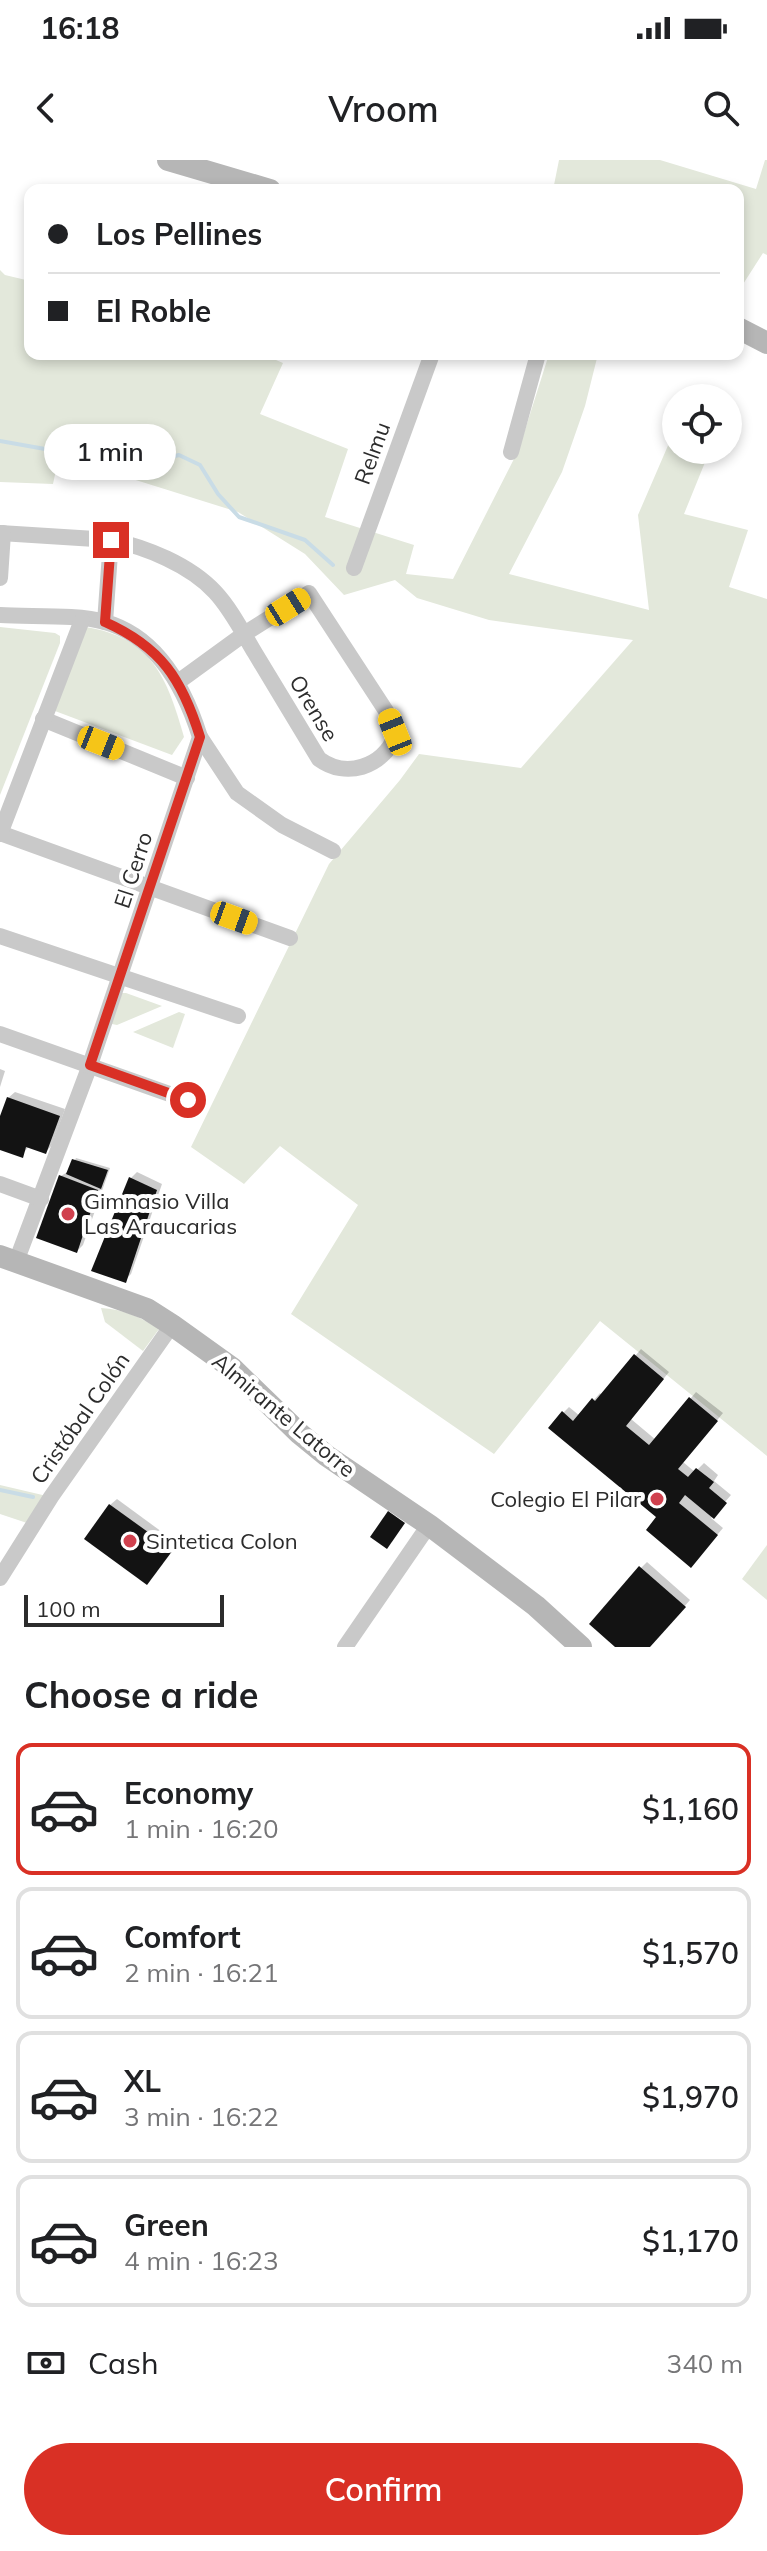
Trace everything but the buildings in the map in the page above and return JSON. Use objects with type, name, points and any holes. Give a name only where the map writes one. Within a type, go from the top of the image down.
[{"type":"main road","points":[[168,160],[250,184]]},
{"type":"main road","points":[[744,331],[767,343]]},
{"type":"main road","name":"Almirante Latorre","points":[[8,1259],[147,1309],[172,1325],[232,1368],[327,1456],[429,1525],[536,1606],[581,1647]]},
{"type":"street","name":"Relmu","points":[[354,568],[430,360]]},
{"type":"street","points":[[511,452],[536,360]]},
{"type":"street","points":[[0,578],[2,533]]},
{"type":"street","name":"Orense","points":[[2,533],[111,540],[127,543],[167,560],[216,592],[319,759],[344,768],[359,769],[370,765],[387,751],[395,732],[388,714],[309,593],[244,634]]},
{"type":"street","points":[[105,622],[111,540]]},
{"type":"street","points":[[0,615],[105,622],[135,636],[160,658],[178,682],[190,705],[200,737],[237,793],[282,825],[333,851]]},
{"type":"street","points":[[82,620],[0,833],[290,938]]},
{"type":"street","points":[[178,682],[244,634]]},
{"type":"street","points":[[43,719],[187,778]]},
{"type":"street","name":"El Cerro","points":[[8,1259],[41,1199],[121,977],[200,737]]},
{"type":"street","points":[[0,936],[238,1016]]},
{"type":"street","points":[[0,1034],[195,1103]]},
{"type":"street","points":[[0,1184],[41,1199]]},
{"type":"street","name":"Cristóbal Colón","points":[[0,1578],[51,1497],[172,1325]]},
{"type":"street","points":[[345,1647],[429,1525]]},
{"type":"shaded area","points":[[559,160],[660,160],[739,184],[554,184]]},
{"type":"shaded area","points":[[767,160],[767,255],[763,253],[744,283],[744,185],[756,189]]},
{"type":"shaded area","points":[[0,270],[5,275],[24,280],[24,360],[276,360],[283,363],[260,414],[348,449],[325,517],[414,545],[406,574],[453,579],[519,449],[547,360],[596,360],[585,406],[562,472],[509,574],[649,610],[638,515],[662,459],[662,464],[704,464],[684,514],[748,530],[729,587],[767,599],[767,1456],[600,1321],[494,1454],[291,1314],[358,1205],[280,1146],[244,1184],[191,1147],[329,864],[419,754],[521,768],[633,640],[489,620],[417,598],[395,580],[344,595],[305,554],[238,512],[59,456],[53,484],[0,482]]},
{"type":"shaded area","points":[[0,627],[55,633],[60,636],[60,643],[0,795]]},
{"type":"shaded area","points":[[85,627],[126,640],[153,664],[171,696],[184,737],[172,755],[55,711]]},
{"type":"shaded area","points":[[120,993],[162,1006],[117,1025],[107,1023]]},
{"type":"shaded area","points":[[179,1012],[185,1014],[173,1048],[133,1032]]},
{"type":"shaded area","points":[[101,1308],[131,1314],[159,1329],[143,1351],[105,1322]]},
{"type":"shaded area","points":[[0,1485],[51,1497],[33,1525],[0,1514]]},
{"type":"shaded area","points":[[767,1545],[767,1600],[742,1579]]},
{"type":"waterway","points":[[0,441],[45,449],[85,448],[112,458],[149,463],[179,455],[200,465],[218,494],[239,517],[305,540],[333,565]]},
{"type":"waterway","points":[[0,1490],[33,1497]]},
{"type":"place","name":"Gimnasio Villa Las Araucarias","points":[[68,1214]]},
{"type":"place","name":"Colegio El Pilar","points":[[657,1499]]},
{"type":"place","name":"Sintetica Colon","points":[[130,1541]]},
{"type":"route","points":[[111,540],[105,622],[135,636],[160,658],[190,705],[200,737],[90,1065],[188,1100]]}]
